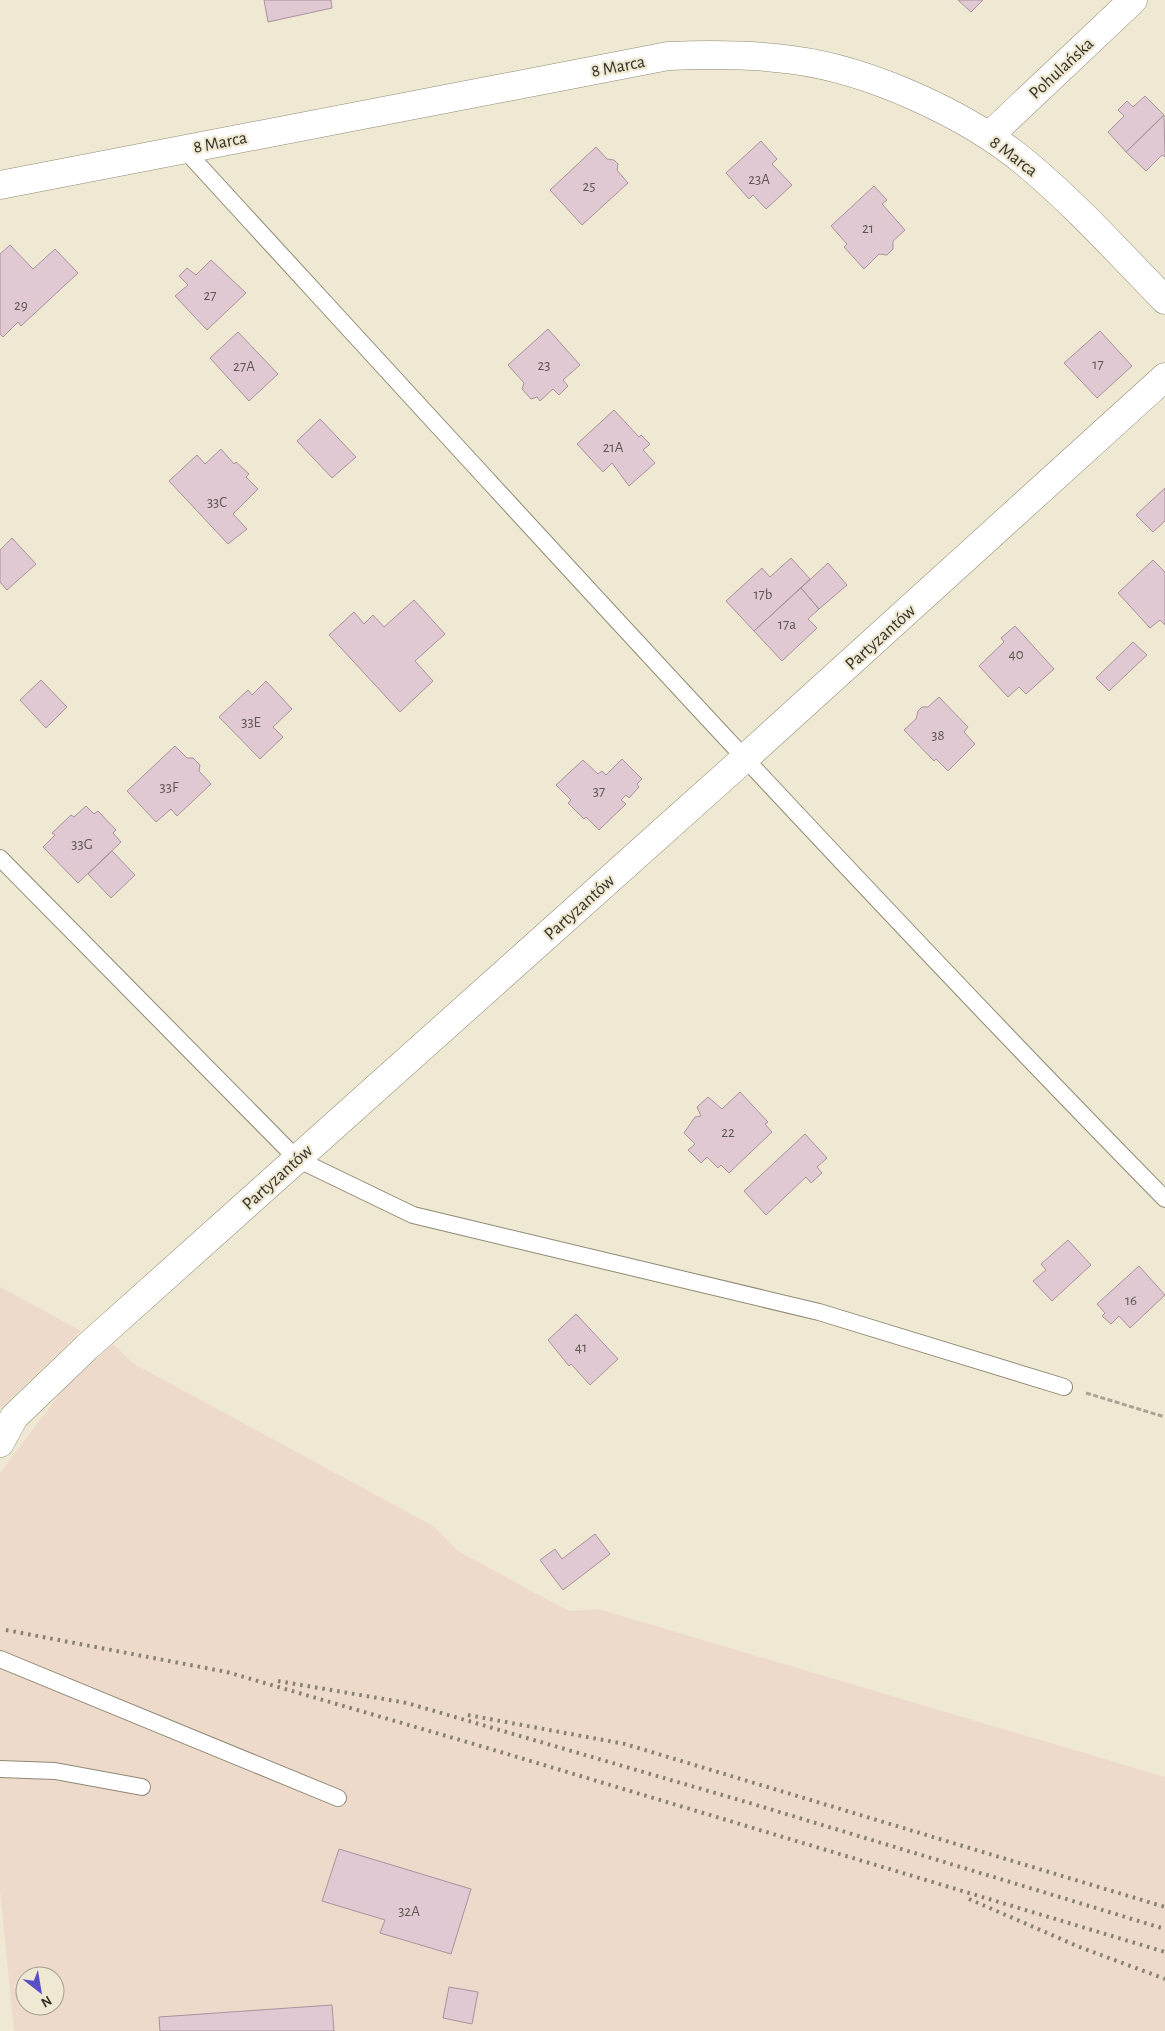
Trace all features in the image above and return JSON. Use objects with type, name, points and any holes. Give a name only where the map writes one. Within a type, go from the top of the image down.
[{"type":"street","name":"Pohulańska","points":[[989,136],[1133,0]]},
{"type":"street","name":"8 Marca","points":[[0,185],[668,56],[704,54],[747,55],[794,60],[863,77],[948,112],[989,136],[1027,164],[1063,196],[1165,300]]},
{"type":"street","name":"Partyzantów","points":[[0,1443],[14,1417],[87,1347],[744,760],[1165,378]]},
{"type":"lane","points":[[184,149],[744,760],[1030,1061],[1165,1199]]},
{"type":"lane","points":[[0,858],[297,1159],[413,1215],[819,1312],[1064,1387]]},
{"type":"lane","points":[[0,1659],[338,1798]]},
{"type":"lane","points":[[0,1769],[55,1772],[142,1787]]},
{"type":"path","points":[[1064,1387],[1165,1416]]},
{"type":"shaded area","points":[[0,1287],[81,1331],[0,1409]]},
{"type":"shaded area","points":[[113,1344],[134,1364],[433,1526],[458,1551],[561,1607],[571,1611],[598,1609],[1165,1777],[1165,2031],[14,2031],[0,1890],[0,1473],[62,1391]]},
{"type":"building","points":[[264,0],[331,0],[332,8],[268,22]]},
{"type":"building","points":[[958,0],[983,0],[971,12]]},
{"type":"building","points":[[1145,96],[1164,115],[1126,152],[1108,132],[1124,116],[1118,110],[1127,101],[1133,107]]},
{"type":"building","points":[[1164,115],[1165,157],[1162,155],[1146,171],[1126,152]]},
{"type":"building","points":[[761,141],[777,159],[772,164],[792,185],[766,209],[753,195],[749,199],[726,173]]},
{"type":"building","points":[[596,147],[607,159],[614,160],[618,164],[617,170],[628,183],[582,225],[550,190]]},
{"type":"building","points":[[874,186],[887,200],[882,204],[905,230],[893,241],[893,249],[887,255],[879,254],[864,269],[844,247],[847,244],[831,226]]},
{"type":"building","points":[[10,245],[33,269],[55,249],[78,273],[21,326],[18,322],[3,337],[0,334],[0,254]]},
{"type":"building","points":[[211,260],[246,293],[207,330],[175,296],[188,285],[179,276],[187,268],[196,275]]},
{"type":"building","points":[[548,329],[580,365],[563,380],[568,386],[559,395],[553,389],[540,401],[537,397],[531,399],[522,389],[524,383],[508,365]]},
{"type":"building","points":[[1100,331],[1132,366],[1097,398],[1064,363]]},
{"type":"building","points":[[238,332],[278,374],[249,401],[210,358]]},
{"type":"building","points":[[614,410],[639,437],[641,435],[650,444],[643,450],[655,463],[629,486],[612,463],[603,472],[577,444]]},
{"type":"building","points":[[320,419],[356,457],[332,478],[297,441]]},
{"type":"building","points":[[221,449],[234,464],[236,462],[249,474],[246,477],[258,489],[233,514],[247,529],[228,544],[169,481],[197,455],[205,464]]},
{"type":"building","points":[[1165,488],[1165,521],[1153,532],[1136,515]]},
{"type":"building","points":[[12,538],[36,564],[7,590],[0,582],[0,550]]},
{"type":"building","points":[[791,558],[810,579],[754,631],[726,601],[762,568],[770,577]]},
{"type":"building","points":[[1153,560],[1165,572],[1165,625],[1160,620],[1150,628],[1118,593]]},
{"type":"building","points":[[828,563],[847,585],[819,609],[801,588]]},
{"type":"building","points":[[801,588],[819,609],[808,619],[817,628],[782,661],[754,631]]},
{"type":"building","points":[[414,600],[445,634],[415,661],[433,681],[400,712],[329,635],[354,612],[364,624],[373,615],[384,627]]},
{"type":"building","points":[[1015,626],[1054,669],[1026,694],[1019,687],[1008,697],[979,666],[1004,642],[1001,638]]},
{"type":"building","points":[[1133,642],[1147,655],[1109,691],[1096,678]]},
{"type":"building","points":[[41,680],[67,707],[46,728],[20,700]]},
{"type":"building","points":[[266,681],[292,709],[273,727],[283,737],[260,759],[219,717],[248,690],[252,695]]},
{"type":"building","points":[[939,697],[968,727],[964,732],[975,744],[948,771],[936,759],[934,761],[904,730],[916,719],[918,711],[922,707],[928,707]]},
{"type":"building","points":[[175,746],[187,758],[193,758],[200,765],[199,771],[211,784],[177,816],[171,809],[156,822],[127,791]]},
{"type":"building","points":[[622,759],[642,779],[637,784],[639,787],[629,798],[626,795],[621,800],[626,804],[599,830],[586,817],[584,819],[568,803],[571,800],[556,785],[583,760],[598,774],[602,771],[606,775]]},
{"type":"building","points":[[86,806],[94,814],[98,811],[116,830],[113,833],[121,842],[78,883],[43,847],[55,835],[52,833],[71,815],[74,817]]},
{"type":"building","points":[[112,851],[135,875],[111,898],[88,874]]},
{"type":"building","points":[[740,1092],[768,1122],[765,1124],[772,1132],[729,1173],[721,1165],[718,1168],[707,1157],[701,1163],[688,1150],[695,1144],[684,1133],[695,1117],[701,1116],[697,1107],[708,1097],[722,1109]]},
{"type":"building","points":[[805,1134],[827,1158],[817,1167],[822,1173],[811,1183],[806,1177],[766,1215],[744,1191]]},
{"type":"building","points":[[1068,1240],[1091,1265],[1052,1301],[1033,1281],[1046,1270],[1041,1264]]},
{"type":"building","points":[[1139,1266],[1165,1295],[1130,1328],[1119,1316],[1111,1324],[1102,1316],[1105,1313],[1097,1304]]},
{"type":"building","points":[[576,1314],[618,1359],[590,1385],[571,1364],[569,1366],[548,1340]]},
{"type":"building","points":[[595,1534],[610,1554],[563,1590],[540,1560],[555,1549],[562,1559]]},
{"type":"building","points":[[339,1849],[471,1889],[451,1954],[380,1933],[385,1920],[322,1901]]},
{"type":"building","points":[[449,1987],[478,1992],[472,2024],[443,2018]]},
{"type":"building","points":[[332,2005],[334,2031],[160,2031],[159,2017]]},
{"type":"railway","points":[[6,1630],[227,1672],[484,1747],[1165,1952]]},
{"type":"railway","points":[[278,1681],[407,1703],[753,1804],[1165,1929]]},
{"type":"railway","points":[[468,1715],[625,1744],[1165,1907]]},
{"type":"railway","points":[[969,1899],[1077,1946],[1165,1979]]}]
